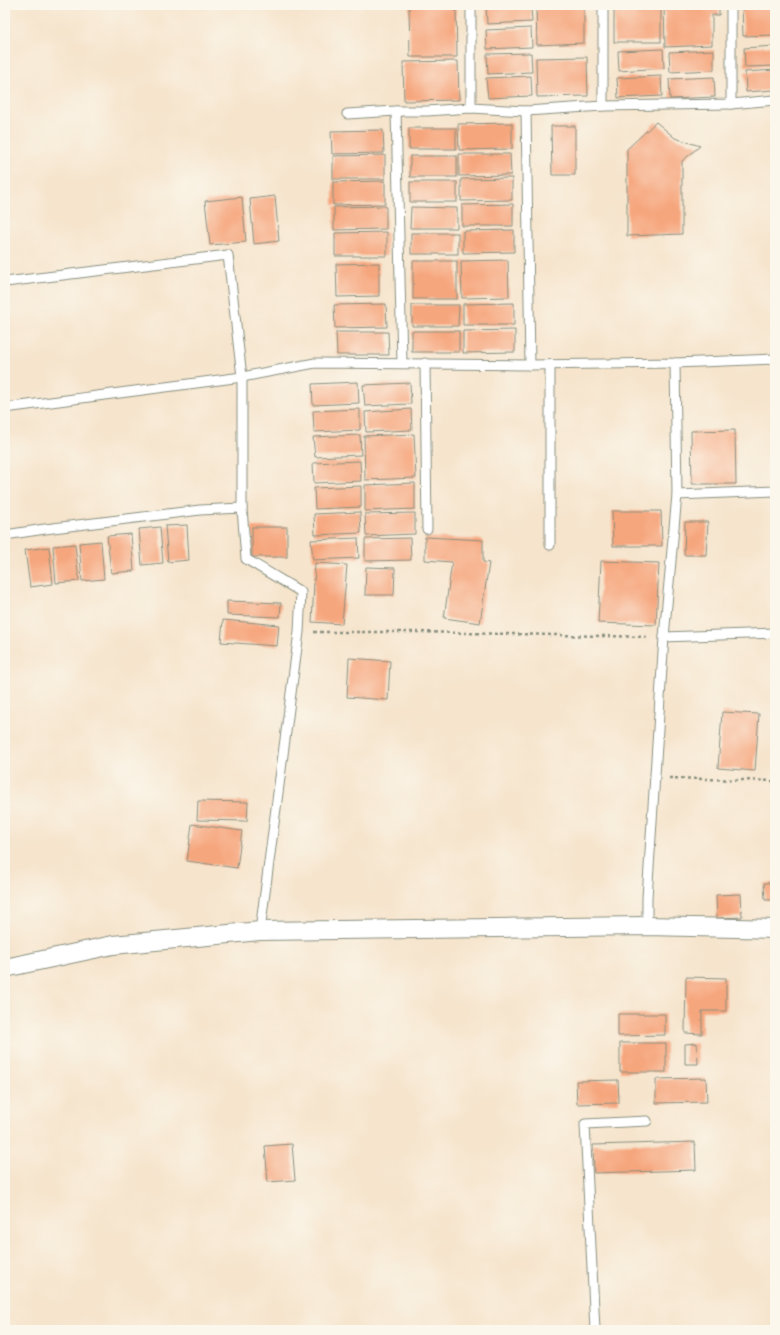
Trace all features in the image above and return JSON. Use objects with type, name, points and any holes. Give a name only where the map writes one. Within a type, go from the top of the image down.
[{"type":"street","points":[[5,968],[113,945],[260,931],[647,926],[775,929]]},
{"type":"lane","points":[[471,5],[471,108]]},
{"type":"lane","points":[[602,5],[602,106]]},
{"type":"lane","points":[[731,5],[731,104]]},
{"type":"lane","points":[[347,114],[471,108],[526,111],[602,106],[731,104],[775,100]]},
{"type":"lane","points":[[396,111],[402,363]]},
{"type":"lane","points":[[526,111],[530,365]]},
{"type":"lane","points":[[5,282],[228,255],[242,377],[242,508],[246,559],[301,592],[299,632],[260,931]]},
{"type":"lane","points":[[5,408],[242,377],[315,363],[550,365],[675,363],[775,359]]},
{"type":"lane","points":[[425,363],[427,529]]},
{"type":"lane","points":[[647,926],[647,898],[664,637],[677,495],[675,363]]},
{"type":"lane","points":[[550,365],[550,545]]},
{"type":"lane","points":[[677,495],[775,491]]},
{"type":"lane","points":[[5,535],[200,510],[242,508]]},
{"type":"lane","points":[[664,637],[775,632]]},
{"type":"lane","points":[[595,1330],[585,1124],[647,1121]]},
{"type":"path","points":[[299,632],[418,632],[664,637]]},
{"type":"path","points":[[655,777],[775,780]]},
{"type":"building","points":[[409,5],[456,5],[457,57],[410,57]]},
{"type":"building","points":[[486,5],[531,5],[532,22],[487,24]]},
{"type":"building","points":[[584,5],[584,43],[537,45],[536,6]]},
{"type":"building","points":[[614,5],[661,5],[661,42],[614,42]]},
{"type":"building","points":[[664,5],[719,5],[719,15],[712,15],[712,45],[665,47]]},
{"type":"building","points":[[742,5],[775,5],[775,35],[743,36]]},
{"type":"building","points":[[531,28],[532,47],[487,49],[486,30]]},
{"type":"building","points":[[775,46],[775,66],[745,67],[744,48]]},
{"type":"building","points":[[663,49],[664,68],[619,71],[618,51]]},
{"type":"building","points":[[714,50],[714,70],[670,72],[669,52]]},
{"type":"building","points":[[531,53],[532,72],[488,74],[487,54]]},
{"type":"building","points":[[587,57],[588,96],[537,97],[536,58]]},
{"type":"building","points":[[458,61],[459,100],[404,101],[403,62]]},
{"type":"building","points":[[775,70],[775,90],[746,92],[745,72]]},
{"type":"building","points":[[531,76],[532,96],[488,98],[486,78]]},
{"type":"building","points":[[661,76],[662,96],[618,98],[617,78]]},
{"type":"building","points":[[714,77],[715,97],[670,99],[669,79]]},
{"type":"building","points":[[656,122],[675,138],[700,146],[682,161],[682,234],[627,236],[627,149]]},
{"type":"building","points":[[512,123],[512,149],[459,150],[458,124]]},
{"type":"building","points":[[551,126],[575,126],[575,175],[552,175]]},
{"type":"building","points":[[409,128],[456,128],[456,149],[409,149]]},
{"type":"building","points":[[383,130],[384,153],[332,154],[331,131]]},
{"type":"building","points":[[459,154],[510,154],[511,175],[459,176]]},
{"type":"building","points":[[385,155],[385,179],[333,179],[333,156]]},
{"type":"building","points":[[410,156],[457,156],[457,177],[410,177]]},
{"type":"building","points":[[512,178],[512,200],[461,201],[461,179]]},
{"type":"building","points":[[385,181],[385,204],[333,205],[333,182]]},
{"type":"building","points":[[410,182],[457,182],[457,202],[410,202]]},
{"type":"building","points":[[275,196],[279,241],[254,244],[250,199]]},
{"type":"building","points":[[242,197],[246,242],[210,245],[205,201]]},
{"type":"building","points":[[513,204],[513,226],[462,226],[462,205]]},
{"type":"building","points":[[386,206],[386,229],[334,230],[334,207]]},
{"type":"building","points":[[411,207],[457,208],[457,228],[410,228]]},
{"type":"building","points":[[514,230],[514,252],[463,253],[463,231]]},
{"type":"building","points":[[387,232],[387,256],[335,256],[335,233]]},
{"type":"building","points":[[411,233],[458,233],[458,254],[411,254]]},
{"type":"building","points":[[508,260],[509,297],[462,298],[461,261]]},
{"type":"building","points":[[413,261],[457,261],[457,299],[413,299]]},
{"type":"building","points":[[379,263],[379,296],[337,297],[336,264]]},
{"type":"building","points":[[514,303],[514,325],[463,325],[463,304]]},
{"type":"building","points":[[386,304],[387,327],[335,328],[334,305]]},
{"type":"building","points":[[412,305],[459,305],[458,326],[412,326]]},
{"type":"building","points":[[515,330],[515,352],[463,353],[463,331]]},
{"type":"building","points":[[412,331],[459,331],[459,352],[412,352]]},
{"type":"building","points":[[336,332],[388,332],[389,355],[337,355]]},
{"type":"building","points":[[358,382],[359,403],[313,405],[312,384]]},
{"type":"building","points":[[410,383],[411,404],[365,406],[363,385]]},
{"type":"building","points":[[360,409],[360,430],[314,432],[313,411]]},
{"type":"building","points":[[411,409],[412,430],[366,432],[365,412]]},
{"type":"building","points":[[735,430],[736,484],[692,484],[691,431]]},
{"type":"building","points":[[414,434],[416,478],[365,480],[364,436]]},
{"type":"building","points":[[360,435],[361,455],[315,457],[313,437]]},
{"type":"building","points":[[360,461],[361,481],[314,483],[313,463]]},
{"type":"building","points":[[415,483],[415,509],[365,511],[365,485]]},
{"type":"building","points":[[361,486],[361,507],[315,509],[314,488]]},
{"type":"building","points":[[612,511],[661,511],[662,546],[613,546]]},
{"type":"building","points":[[360,512],[361,533],[315,535],[314,514]]},
{"type":"building","points":[[415,513],[415,534],[366,536],[365,514]]},
{"type":"building","points":[[685,522],[708,522],[706,555],[684,555]]},
{"type":"building","points":[[187,525],[189,560],[168,562],[165,526]]},
{"type":"building","points":[[160,527],[163,563],[142,565],[139,529]]},
{"type":"building","points":[[252,527],[287,527],[287,557],[252,557]]},
{"type":"building","points":[[131,534],[134,571],[111,573],[107,536]]},
{"type":"building","points":[[425,537],[483,540],[483,562],[489,563],[480,623],[444,618],[452,562],[425,560]]},
{"type":"building","points":[[358,538],[359,558],[313,560],[311,540]]},
{"type":"building","points":[[410,538],[411,560],[365,561],[365,539]]},
{"type":"building","points":[[101,541],[104,579],[82,581],[79,543]]},
{"type":"building","points":[[75,544],[79,581],[56,583],[53,546]]},
{"type":"building","points":[[49,547],[53,584],[30,587],[25,550]]},
{"type":"building","points":[[601,561],[659,563],[656,625],[598,623]]},
{"type":"building","points":[[315,563],[347,565],[342,624],[312,622]]},
{"type":"building","points":[[366,567],[395,568],[394,595],[365,595]]},
{"type":"building","points":[[227,601],[281,603],[280,617],[227,615]]},
{"type":"building","points":[[223,620],[279,625],[277,646],[221,642]]},
{"type":"building","points":[[349,658],[390,661],[388,700],[347,697]]},
{"type":"building","points":[[722,712],[759,714],[755,771],[718,768]]},
{"type":"building","points":[[198,801],[248,802],[247,821],[197,820]]},
{"type":"building","points":[[192,824],[242,831],[237,868],[187,861]]},
{"type":"building","points":[[764,883],[775,883],[775,900],[765,900]]},
{"type":"building","points":[[741,894],[742,917],[717,918],[716,895]]},
{"type":"building","points":[[686,977],[726,978],[726,1011],[702,1011],[702,1034],[685,1033]]},
{"type":"building","points":[[618,1014],[665,1014],[665,1035],[618,1036]]},
{"type":"building","points":[[620,1043],[666,1043],[666,1072],[620,1072]]},
{"type":"building","points":[[697,1043],[698,1064],[685,1064],[685,1044]]},
{"type":"building","points":[[706,1078],[707,1102],[656,1103],[656,1079]]},
{"type":"building","points":[[618,1080],[619,1103],[577,1104],[576,1081]]},
{"type":"building","points":[[695,1142],[696,1170],[594,1173],[593,1145]]},
{"type":"building","points":[[292,1144],[295,1180],[268,1182],[265,1146]]}]
